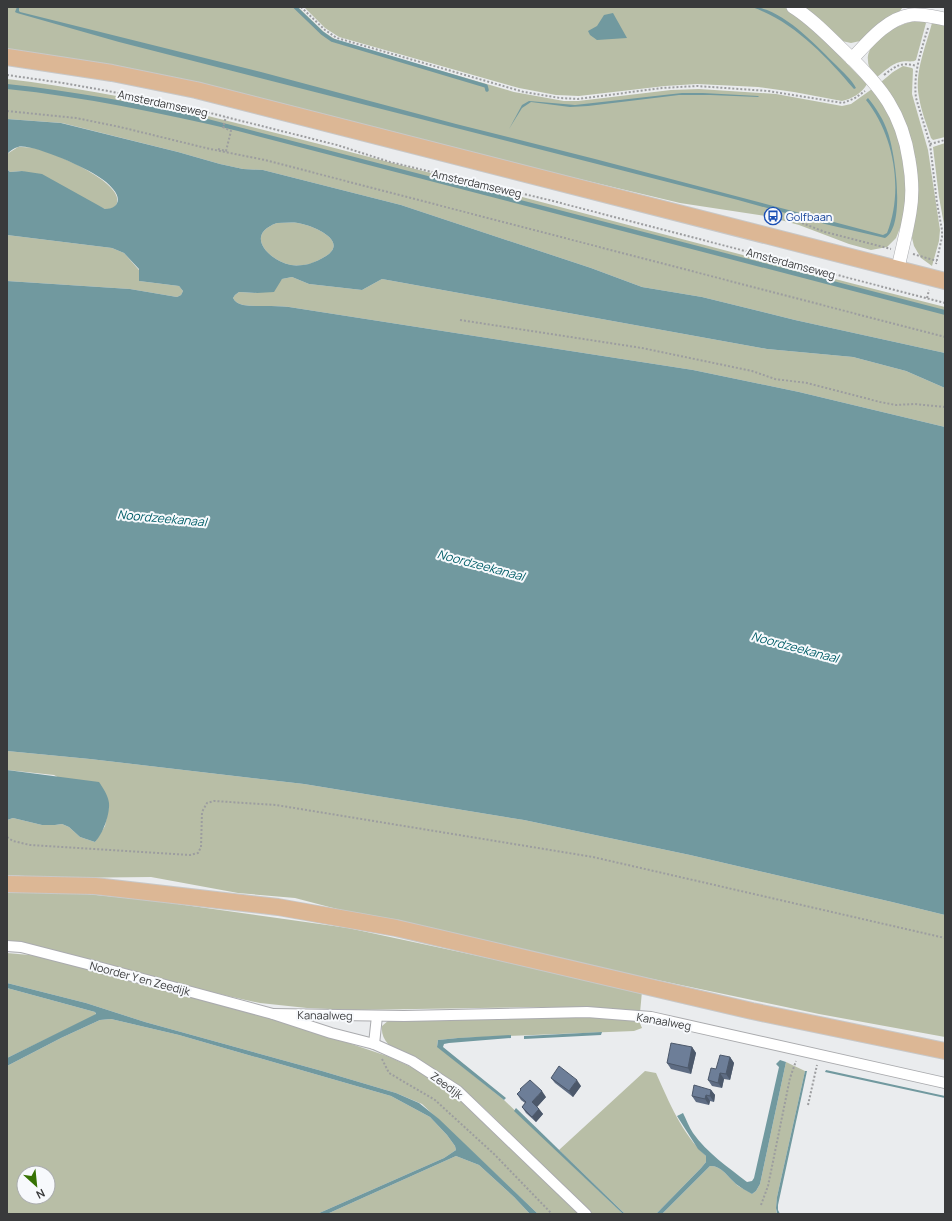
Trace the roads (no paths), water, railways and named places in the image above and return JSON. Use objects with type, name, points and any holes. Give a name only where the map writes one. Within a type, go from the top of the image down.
[{"type":"main road","name":"Amsterdamseweg","points":[[7,57],[112,73],[196,90],[939,279]]},
{"type":"main road","points":[[7,884],[94,886],[278,907],[349,919],[396,928],[752,1011],[945,1051]]},
{"type":"street","points":[[793,7],[815,23],[852,59],[874,83],[887,100],[899,120],[906,141],[912,183],[911,211],[898,268]]},
{"type":"street","points":[[852,59],[879,31],[911,11],[931,17],[945,19]]},
{"type":"street","name":"Noorder Y en Zeedijk","points":[[7,946],[20,947],[84,963],[273,1014]]},
{"type":"street","name":"Kanaalweg","points":[[273,1014],[377,1016],[587,1012],[622,1014],[651,1017],[945,1083]]},
{"type":"street","name":"Zeedijk","points":[[273,1014],[331,1033],[374,1044],[412,1061],[458,1091],[586,1214]]},
{"type":"street","points":[[374,1044],[377,1016]]},
{"type":"water","points":[[17,7],[19,7],[20,12],[261,72],[883,235],[887,233],[892,216],[895,199],[895,181],[889,146],[876,114],[866,100],[868,98],[882,119],[891,143],[897,188],[895,219],[891,231],[885,238],[825,224],[738,200],[119,42],[17,13],[15,12]]},
{"type":"water","points":[[752,7],[775,13],[798,29],[844,73],[856,88],[854,89],[832,64],[808,41],[782,21]]},
{"type":"water","points":[[613,13],[627,38],[597,40],[590,35],[588,31],[597,26],[604,15]]},
{"type":"water","points":[[7,84],[106,98],[204,118],[945,310],[945,315],[238,131],[123,106],[65,96],[7,89]]},
{"type":"water","points":[[682,93],[759,97],[679,95],[570,107],[531,102],[522,108],[509,129],[522,105],[529,101],[575,105]]},
{"type":"water","name":"Noordzeekanaal","points":[[7,119],[61,123],[220,164],[243,169],[263,170],[401,205],[591,268],[642,287],[702,297],[795,320],[945,353],[945,388],[906,371],[853,357],[767,349],[382,279],[362,290],[309,284],[292,277],[282,279],[274,292],[239,292],[233,298],[237,303],[243,305],[289,307],[693,370],[799,392],[945,427],[945,915],[690,855],[524,820],[304,784],[90,759],[7,751],[7,281],[130,289],[177,297],[181,295],[183,291],[179,286],[139,281],[139,269],[124,253],[112,248],[7,235],[7,169],[10,172],[22,171],[42,174],[105,209],[109,209],[116,205],[118,200],[116,193],[103,179],[59,157],[25,147],[17,147],[7,154]],"holes":[[[277,223],[298,223],[319,230],[331,239],[334,244],[332,250],[326,256],[309,264],[291,265],[283,263],[268,253],[263,247],[261,241],[262,234],[267,228]]]},
{"type":"water","points":[[7,770],[99,782],[108,797],[109,803],[108,813],[101,834],[95,842],[80,837],[69,827],[62,824],[42,825],[13,818],[7,820]]},
{"type":"water","points":[[7,983],[86,1003],[145,1022],[322,1071],[396,1093],[419,1103],[439,1119],[538,1214],[530,1214],[479,1165],[456,1156],[327,1214],[317,1214],[444,1158],[456,1150],[455,1146],[430,1117],[391,1096],[179,1035],[111,1019],[100,1020],[7,1066],[7,1058],[96,1014],[95,1012],[7,988]]},
{"type":"water","points":[[602,1032],[601,1035],[524,1039],[524,1036]]},
{"type":"water","points":[[511,1035],[511,1038],[449,1043],[444,1044],[443,1047],[506,1098],[504,1100],[437,1047],[438,1040]]},
{"type":"water","points":[[780,1060],[786,1062],[760,1184],[756,1191],[752,1194],[736,1184],[718,1167],[710,1166],[662,1214],[656,1214],[706,1162],[706,1156],[698,1149],[677,1116],[683,1113],[693,1133],[705,1147],[747,1182],[752,1181],[754,1178],[779,1067],[776,1064]]},
{"type":"water","points":[[826,1070],[945,1096],[945,1098],[825,1072]]},
{"type":"water","points":[[805,1071],[807,1071],[778,1205],[780,1214],[777,1214],[777,1197]]},
{"type":"water","points":[[516,1108],[625,1214],[623,1214],[514,1111]]},
{"type":"waterway","points":[[295,7],[322,33],[332,40],[486,86],[487,90]]},
{"type":"place","name":"Golfbaan","points":[[773,216]]}]
